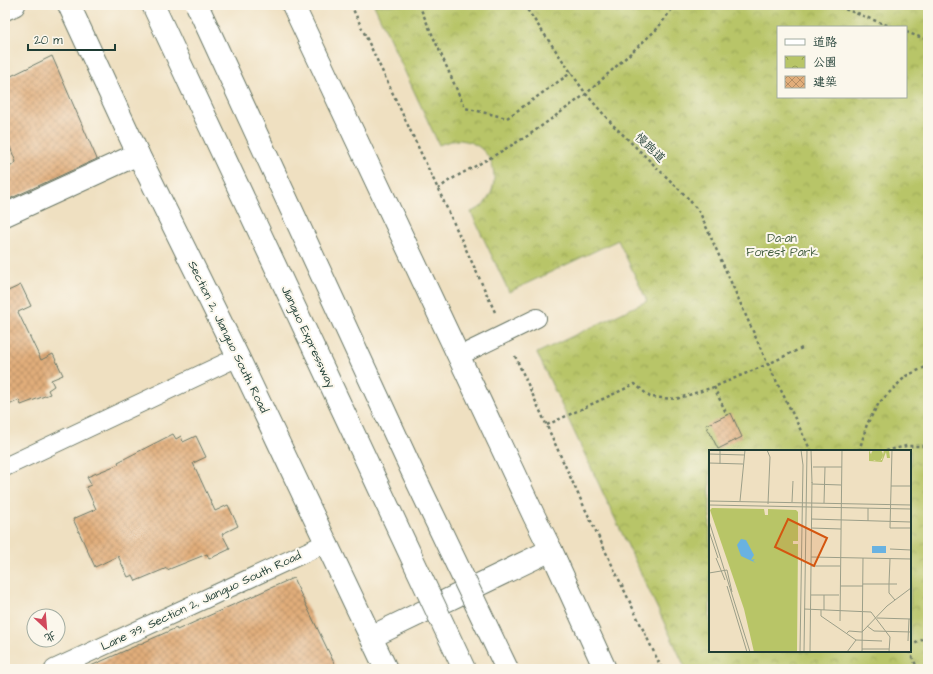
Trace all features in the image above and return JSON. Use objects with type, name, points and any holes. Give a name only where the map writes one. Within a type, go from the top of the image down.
[{"type":"main road","points":[[5,9],[14,5]]},
{"type":"main road","name":"Section 2, Jianguo South Road","points":[[69,5],[138,154],[238,358],[386,669]]},
{"type":"main road","name":"Jianguo Expressway","points":[[153,5],[464,669]]},
{"type":"main road","points":[[197,5],[413,473],[506,669]]},
{"type":"main road","points":[[293,5],[551,550],[605,669]]},
{"type":"main road","points":[[5,215],[138,154]]},
{"type":"main road","points":[[371,637],[551,550]]},
{"type":"lane","points":[[459,356],[537,318]]},
{"type":"lane","points":[[5,467],[238,358]]},
{"type":"lane","name":"Lane 39, Section 2, Jianguo South Road","points":[[54,669],[326,543]]},
{"type":"path","points":[[419,5],[465,108],[508,118],[572,72]]},
{"type":"path","name":"慢跑道","points":[[524,5],[586,94],[613,125],[686,196],[700,213],[768,364],[811,450]]},
{"type":"path","points":[[438,189],[450,180],[529,135],[586,94],[657,29],[675,5]]},
{"type":"path","points":[[834,5],[889,26]]},
{"type":"path","points":[[858,15],[861,5]]},
{"type":"path","points":[[907,32],[928,40]]},
{"type":"path","points":[[547,425],[635,384],[650,397],[676,399],[714,387],[802,348]]},
{"type":"path","points":[[860,450],[867,424],[879,403],[906,376],[928,366]]},
{"type":"path","points":[[714,387],[727,415]]},
{"type":"path","points":[[890,450],[906,446],[928,446]]},
{"type":"path","points":[[911,646],[928,637]]},
{"type":"path","points":[[910,652],[918,669]]},
{"type":"green space","name":"Da-an Forest Park","points":[[374,5],[928,5],[928,669],[686,669],[537,353],[647,301],[618,240],[509,292],[471,212],[482,206],[489,197],[493,187],[494,176],[492,166],[488,156],[481,148],[472,143],[460,140],[450,141],[439,145]]},
{"type":"building","points":[[52,56],[97,159],[5,201],[5,171],[16,162],[5,135],[5,79]]},
{"type":"building","points":[[5,284],[8,291],[21,285],[31,306],[18,312],[41,360],[53,354],[63,375],[51,380],[54,386],[48,390],[50,394],[21,405],[19,400],[5,407]]},
{"type":"building","points":[[731,413],[742,437],[718,449],[706,425]]},
{"type":"building","points":[[173,434],[176,439],[181,436],[183,442],[196,436],[206,457],[193,463],[215,511],[228,505],[238,526],[222,534],[230,549],[209,559],[207,554],[136,581],[133,575],[128,577],[118,556],[95,567],[73,519],[96,509],[86,487],[91,485],[87,477],[119,464],[118,462]]},
{"type":"building","points":[[293,578],[337,669],[84,669],[176,628],[177,630]]}]
